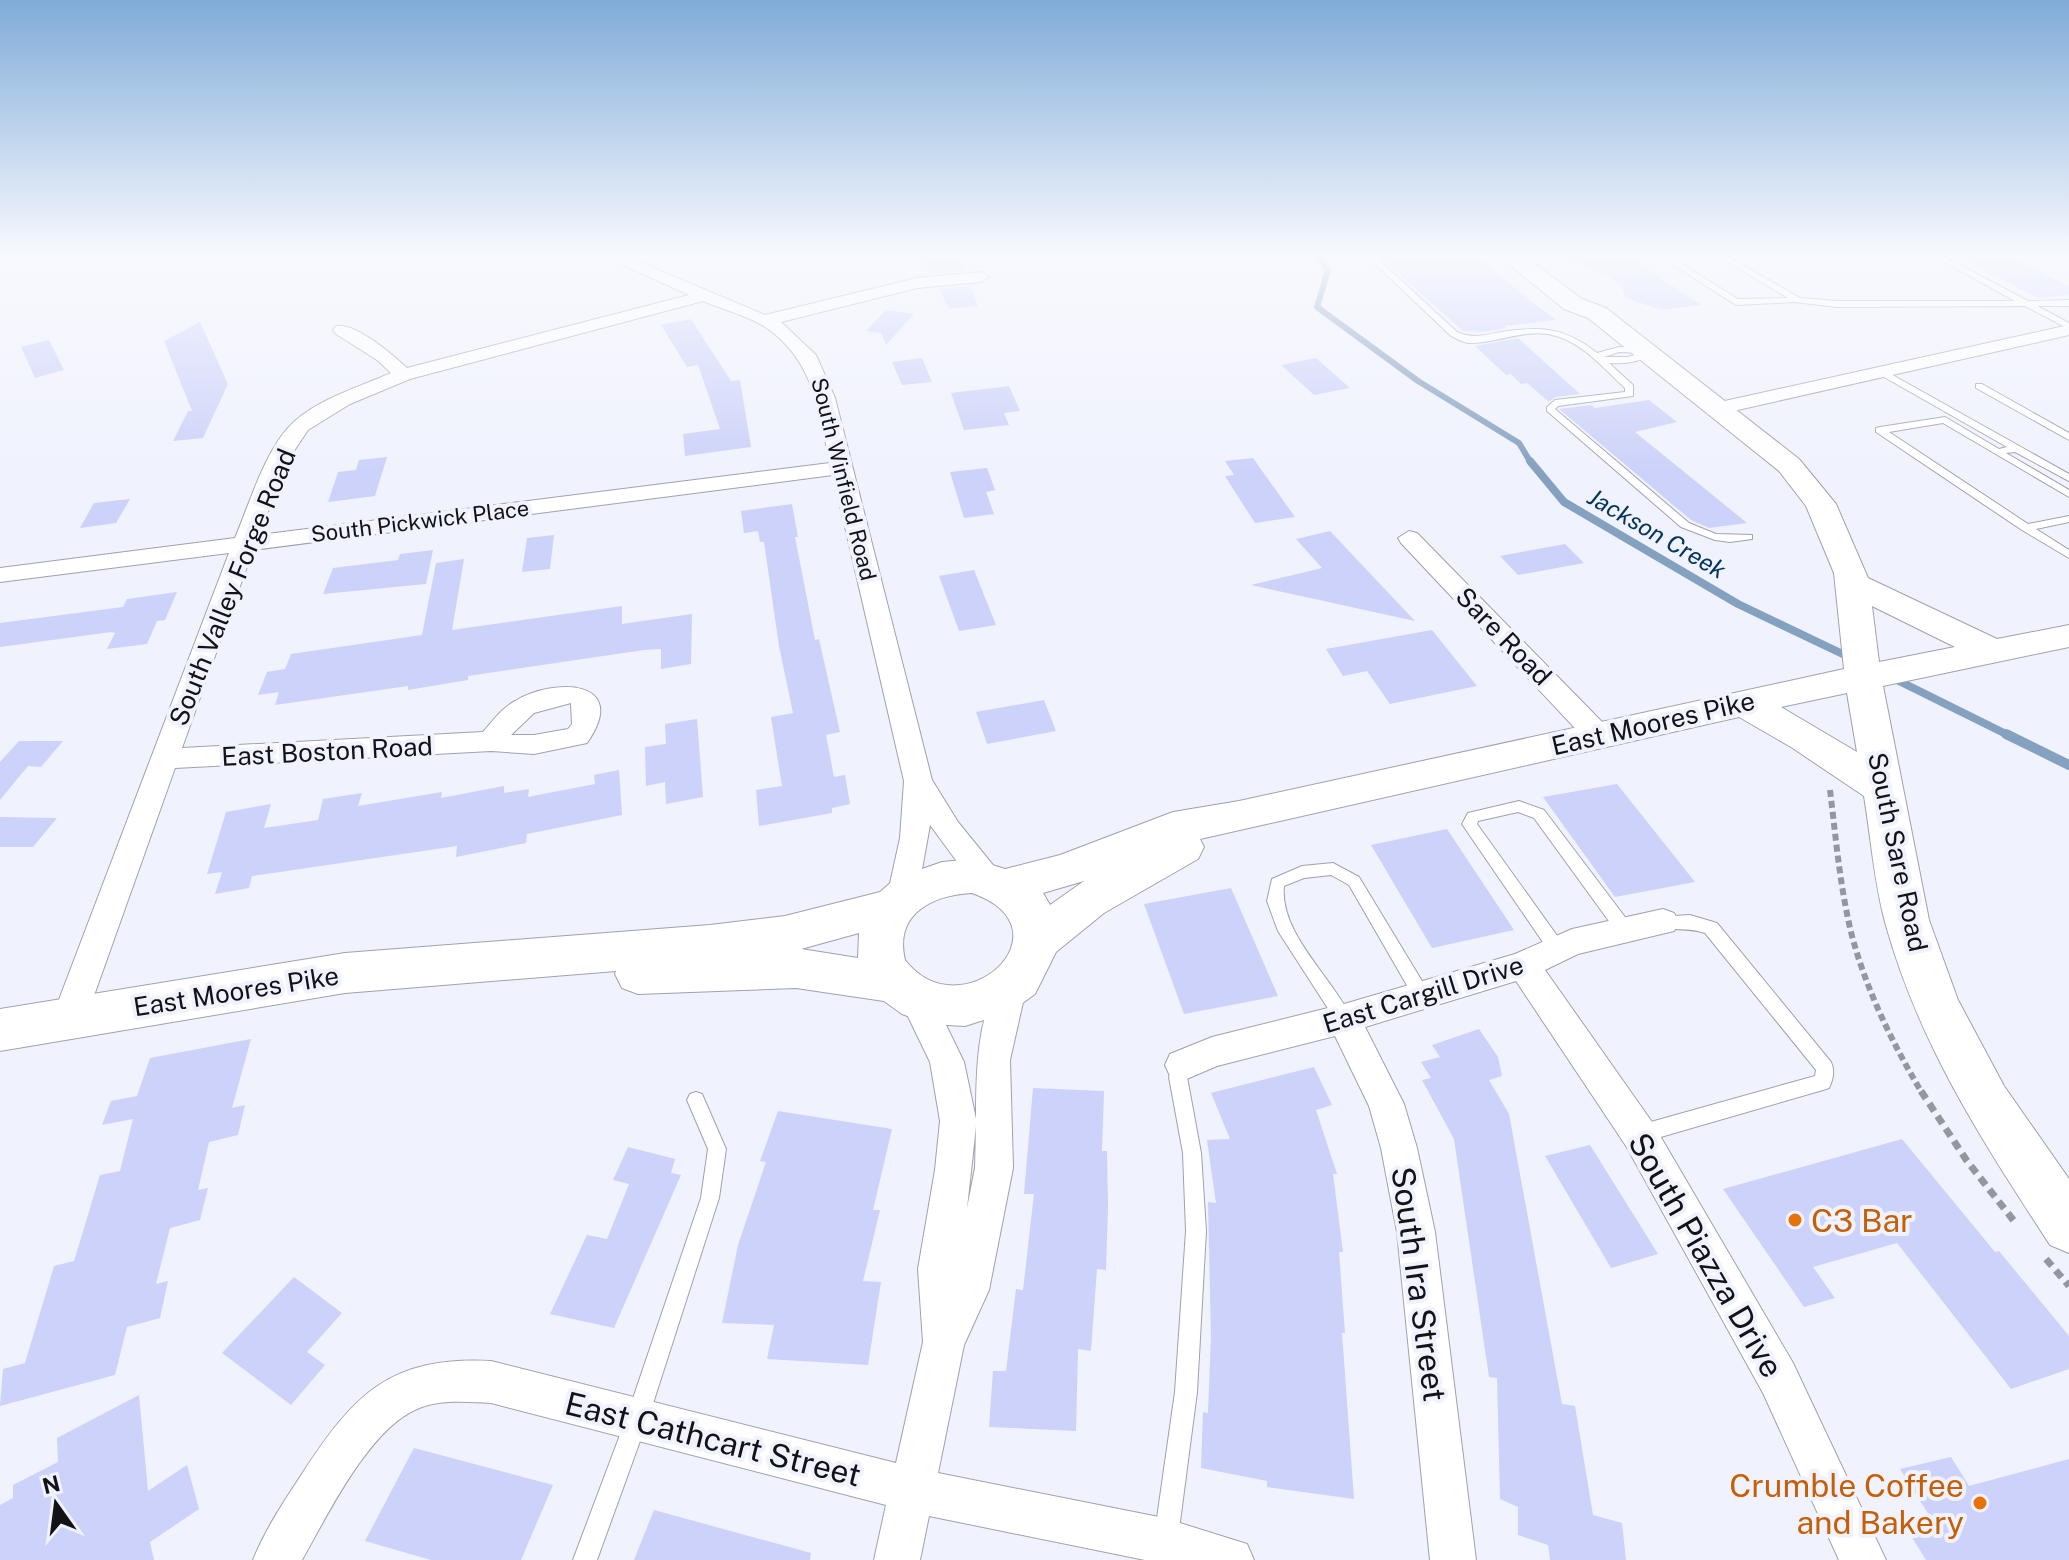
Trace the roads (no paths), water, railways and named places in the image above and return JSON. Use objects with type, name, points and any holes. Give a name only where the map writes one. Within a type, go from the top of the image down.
[{"type":"main road","name":"South Sare Road","points":[[1614,326],[1789,465],[1821,504],[1851,573],[1861,681],[1907,920],[1936,1005],[1986,1103],[2069,1226]]},
{"type":"main road","points":[[1852,583],[1994,652]]},
{"type":"main road","name":"East Moores Pike","points":[[996,882],[1067,870],[1173,828],[1239,817],[1743,703],[2069,636]]},
{"type":"main road","points":[[1743,703],[1805,737],[1883,789]]},
{"type":"main road","name":"East Moores Pike","points":[[1038,941],[1088,900],[1239,817]]},
{"type":"main road","points":[[947,877],[996,882],[1028,906],[1036,922],[1038,941],[1030,967],[1010,989],[985,1002],[956,1007],[906,990],[883,965],[879,944],[883,924],[898,902],[923,884],[947,877]]},
{"type":"main road","name":"East Moores Pike","points":[[0,1030],[345,973],[772,937],[898,902]]},
{"type":"main road","name":"East Moores Pike","points":[[474,963],[664,975],[796,968],[906,990]]},
{"type":"street","name":"South Valley Forge Road","points":[[69,1018],[243,546],[278,460],[301,426],[343,400],[403,375],[590,326]]},
{"type":"street","name":"South Winfield Road","points":[[773,326],[801,350],[815,368],[918,781],[915,838],[898,902]]},
{"type":"street","points":[[1720,408],[1808,391],[1880,371],[2069,328]]},
{"type":"street","points":[[342,330],[383,356],[403,375]]},
{"type":"street","name":"South Pickwick Place","points":[[0,575],[841,468]]},
{"type":"street","name":"Sare Road","points":[[1409,538],[1598,735]]},
{"type":"street","name":"East Boston Road","points":[[162,759],[491,741]]},
{"type":"street","name":"South Winfield Road","points":[[918,781],[948,830],[996,882]]},
{"type":"street","name":"East Cargill Drive","points":[[1182,1065],[1212,1052],[1422,996],[1540,957],[1572,942],[1663,922]]},
{"type":"street","name":"South Piazza Drive","points":[[1540,957],[1778,1378],[1863,1560]]},
{"type":"street","points":[[897,1560],[944,1342],[969,1290],[994,1168],[993,1060],[1010,989]]},
{"type":"street","points":[[906,990],[947,1062],[958,1121],[954,1170],[938,1269],[944,1342]]},
{"type":"street","name":"South Ira Street","points":[[1344,1019],[1386,1104],[1399,1148],[1416,1232],[1453,1560]]},
{"type":"street","name":"East Cathcart Street","points":[[276,1560],[326,1476],[363,1427],[397,1395],[430,1383],[454,1380],[491,1382],[1163,1551],[1231,1560]]},
{"type":"lane","points":[[1445,326],[1467,340],[1553,332],[1571,339],[1630,387],[1630,394],[1555,403],[1550,409],[1685,525],[1723,541],[1748,537]]},
{"type":"lane","points":[[1596,358],[1615,361],[1641,358],[1649,352]]},
{"type":"lane","points":[[1880,371],[2069,478]]},
{"type":"lane","points":[[1979,386],[2069,437]]},
{"type":"lane","points":[[2069,494],[1945,420],[1880,430],[2069,555]]},
{"type":"lane","points":[[1997,452],[2018,448]]},
{"type":"lane","points":[[2026,528],[2069,519]]},
{"type":"lane","points":[[1540,957],[1469,824],[1480,814],[1519,806],[1539,814],[1625,930]]},
{"type":"lane","points":[[1344,1019],[1286,931],[1275,901],[1277,883],[1302,872],[1333,869],[1354,881],[1422,996]]},
{"type":"lane","points":[[1639,1134],[1823,1082],[1825,1068],[1711,928],[1690,921],[1663,922]]},
{"type":"lane","points":[[1163,1551],[1186,1392],[1196,1231],[1192,1153],[1178,1077],[1182,1065]]},
{"type":"lane","points":[[585,1560],[637,1419],[710,1198],[717,1149],[696,1100]]},
{"type":"waterway","name":"Jackson Creek","points":[[1343,326],[1418,381],[1519,443],[1531,463]]},
{"type":"waterway","name":"Jackson Creek","points":[[1530,461],[1564,502],[1738,604],[1851,658]]},
{"type":"waterway","name":"Jackson Creek","points":[[1893,678],[2010,736]]},
{"type":"waterway","name":"Jackson Creek","points":[[2006,734],[2069,765]]},
{"type":"place","name":"C3 Bar","points":[[1795,1220]]},
{"type":"place","name":"Crumble Coffee and Bakery","points":[[1980,1503]]}]
